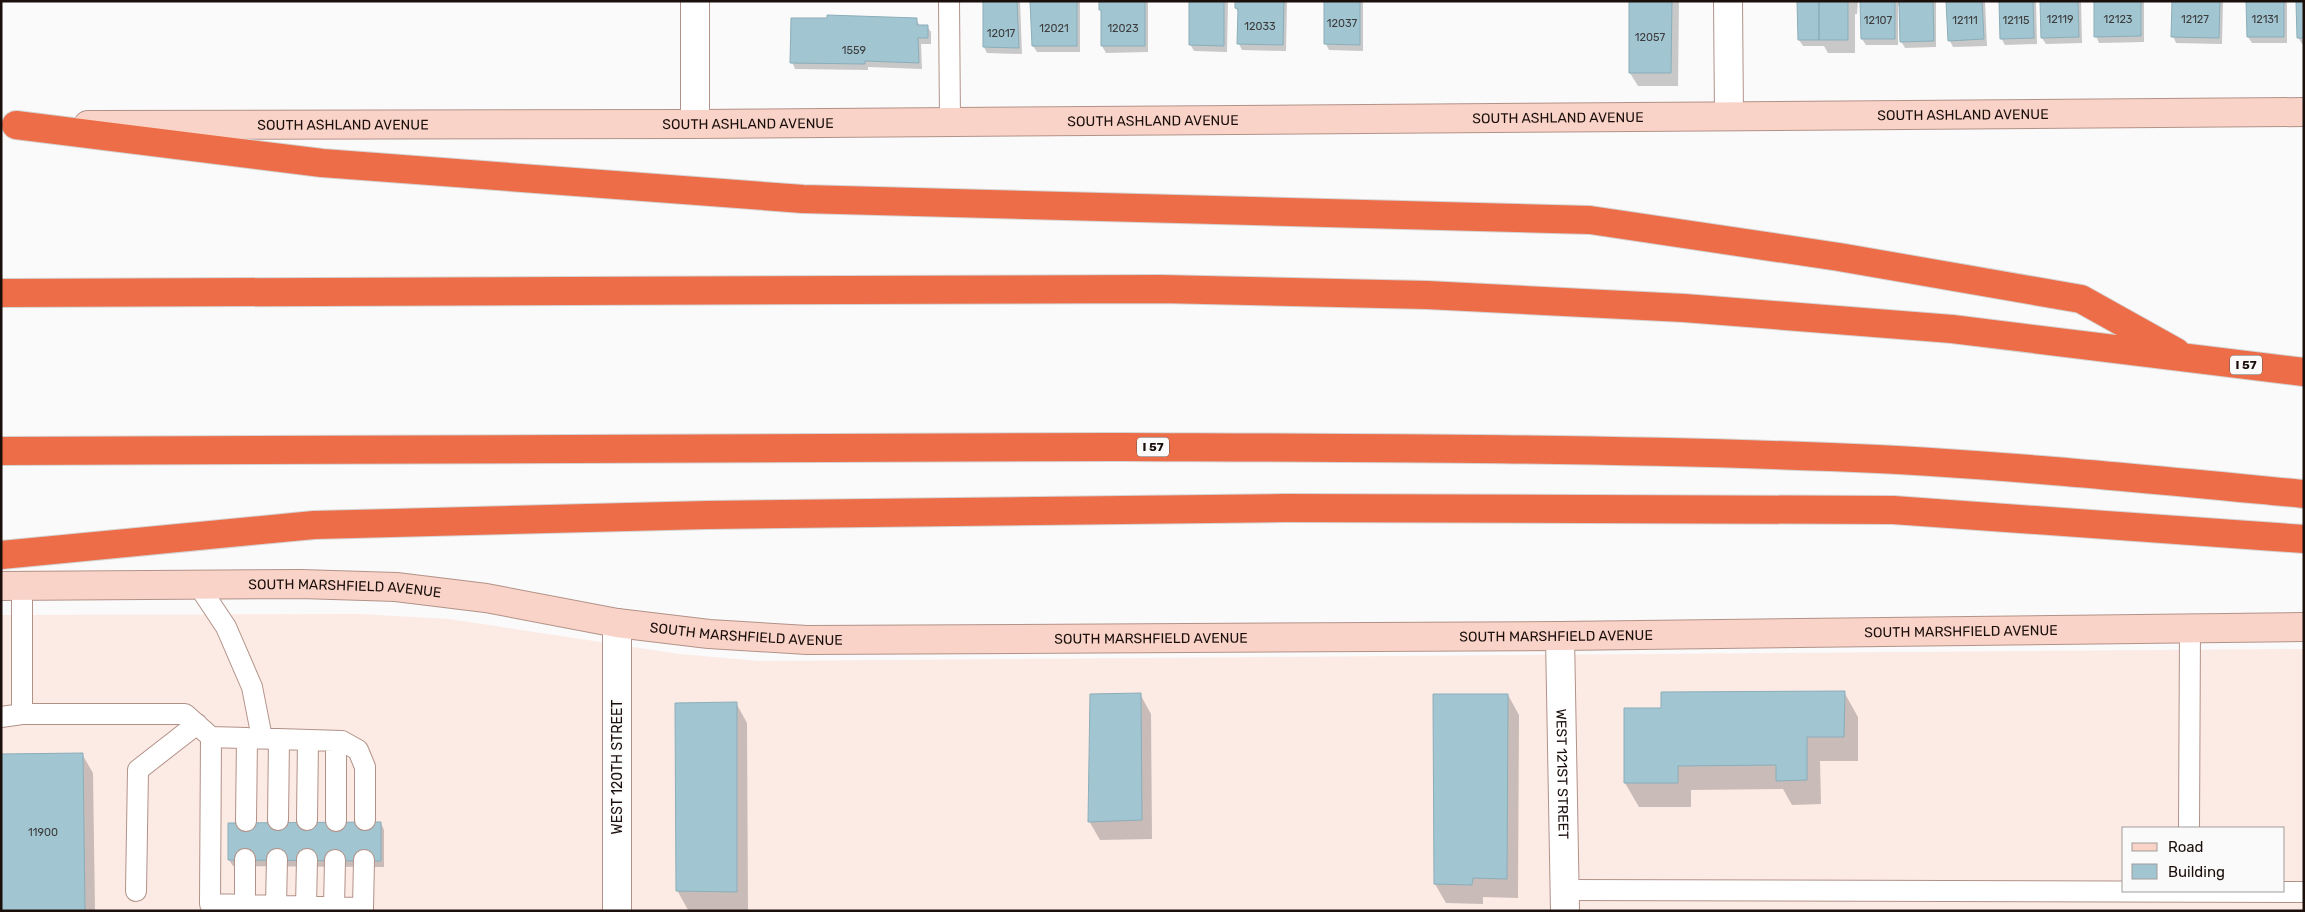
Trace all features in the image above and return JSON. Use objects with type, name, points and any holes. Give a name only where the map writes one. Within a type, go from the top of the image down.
[{"type":"highway","points":[[8,125],[322,163],[803,199],[1590,220],[1839,257],[2081,299],[2188,358]]},
{"type":"highway","name":"I 57","points":[[1,293],[1160,289],[1426,295],[1684,308],[1952,329],[2304,372]]},
{"type":"highway","name":"I 57","points":[[1,451],[823,446],[1599,451],[1833,457],[1985,466],[2304,494]]},
{"type":"highway","points":[[1,555],[314,525],[697,516],[1284,508],[1893,510],[2304,539]]},
{"type":"main road","name":"SOUTH ASHLAND AVENUE","points":[[8,125],[695,124],[2304,112]]},
{"type":"main road","name":"SOUTH MARSHFIELD AVENUE","points":[[12,586],[301,584],[396,587],[486,598],[617,623],[709,634],[807,640],[1560,636],[2304,627]]},
{"type":"street","points":[[695,1],[695,124]]},
{"type":"street","points":[[1728,1],[1729,116]]},
{"type":"street","name":"WEST 120TH STREET","points":[[617,623],[618,911]]},
{"type":"street","name":"WEST 121ST STREET","points":[[1560,636],[1565,900]]},
{"type":"lane","points":[[949,1],[950,122]]},
{"type":"lane","points":[[198,584],[226,628],[252,687],[278,820]]},
{"type":"lane","points":[[12,586],[22,714]]},
{"type":"lane","points":[[2189,827],[2190,629]]},
{"type":"lane","points":[[1,717],[22,714],[185,714],[204,730],[263,738],[342,741],[358,750],[366,766],[364,820]]},
{"type":"lane","points":[[136,891],[138,770],[204,730]]},
{"type":"lane","points":[[204,730],[210,904],[363,909],[364,860]]},
{"type":"lane","points":[[246,821],[263,738]]},
{"type":"lane","points":[[307,820],[308,740]]},
{"type":"lane","points":[[336,741],[336,821]]},
{"type":"lane","points":[[245,859],[245,905]]},
{"type":"lane","points":[[276,906],[277,859]]},
{"type":"lane","points":[[306,907],[307,859]]},
{"type":"lane","points":[[334,907],[335,860]]},
{"type":"lane","points":[[1565,900],[2122,892]]},
{"type":"lane","points":[[2285,892],[2304,892]]},
{"type":"shaded area","points":[[359,614],[449,619],[679,654],[760,661],[2304,649],[2304,911],[1,911],[1,615]]},
{"type":"building","points":[[983,1],[1017,1],[1019,48],[983,47]]},
{"type":"building","points":[[1030,1],[1077,1],[1077,46],[1032,46]]},
{"type":"building","points":[[1099,1],[1145,1],[1145,46],[1101,46],[1101,10],[1099,10]]},
{"type":"building","points":[[1189,1],[1224,1],[1224,46],[1189,45]]},
{"type":"building","points":[[1235,1],[1284,1],[1283,45],[1237,44],[1238,9],[1235,8]]},
{"type":"building","points":[[1324,1],[1360,1],[1360,45],[1324,44]]},
{"type":"building","points":[[1629,1],[1672,1],[1671,73],[1629,73]]},
{"type":"building","points":[[1797,1],[1819,1],[1819,40],[1798,40]]},
{"type":"building","points":[[1819,1],[1848,1],[1848,40],[1819,40]]},
{"type":"building","points":[[1860,1],[1895,1],[1895,39],[1861,39]]},
{"type":"building","points":[[1899,1],[1933,1],[1934,41],[1900,42]]},
{"type":"building","points":[[1946,1],[1982,1],[1984,39],[1948,41]]},
{"type":"building","points":[[1999,1],[2033,1],[2034,38],[2000,39]]},
{"type":"building","points":[[2040,1],[2078,1],[2079,37],[2041,38]]},
{"type":"building","points":[[2094,1],[2141,1],[2141,36],[2094,37]]},
{"type":"building","points":[[2172,1],[2220,1],[2219,38],[2171,37]]},
{"type":"building","points":[[2246,1],[2284,1],[2284,37],[2247,37]]},
{"type":"building","points":[[2296,1],[2304,1],[2304,38],[2297,38]]},
{"type":"building","points":[[827,15],[917,18],[917,25],[928,25],[928,38],[918,38],[919,63],[865,61],[865,64],[790,63],[791,18],[827,18]]},
{"type":"building","points":[[1845,691],[1844,737],[1807,737],[1807,780],[1776,781],[1776,765],[1678,766],[1678,783],[1624,783],[1624,708],[1661,708],[1661,692]]},
{"type":"building","points":[[1141,693],[1142,820],[1088,822],[1090,694]]},
{"type":"building","points":[[1433,694],[1508,694],[1507,879],[1473,878],[1472,885],[1434,884]]},
{"type":"building","points":[[737,702],[737,892],[676,891],[675,703]]},
{"type":"building","points":[[83,753],[85,911],[1,911],[1,754]]},
{"type":"building","points":[[381,822],[381,861],[228,860],[228,823]]}]
